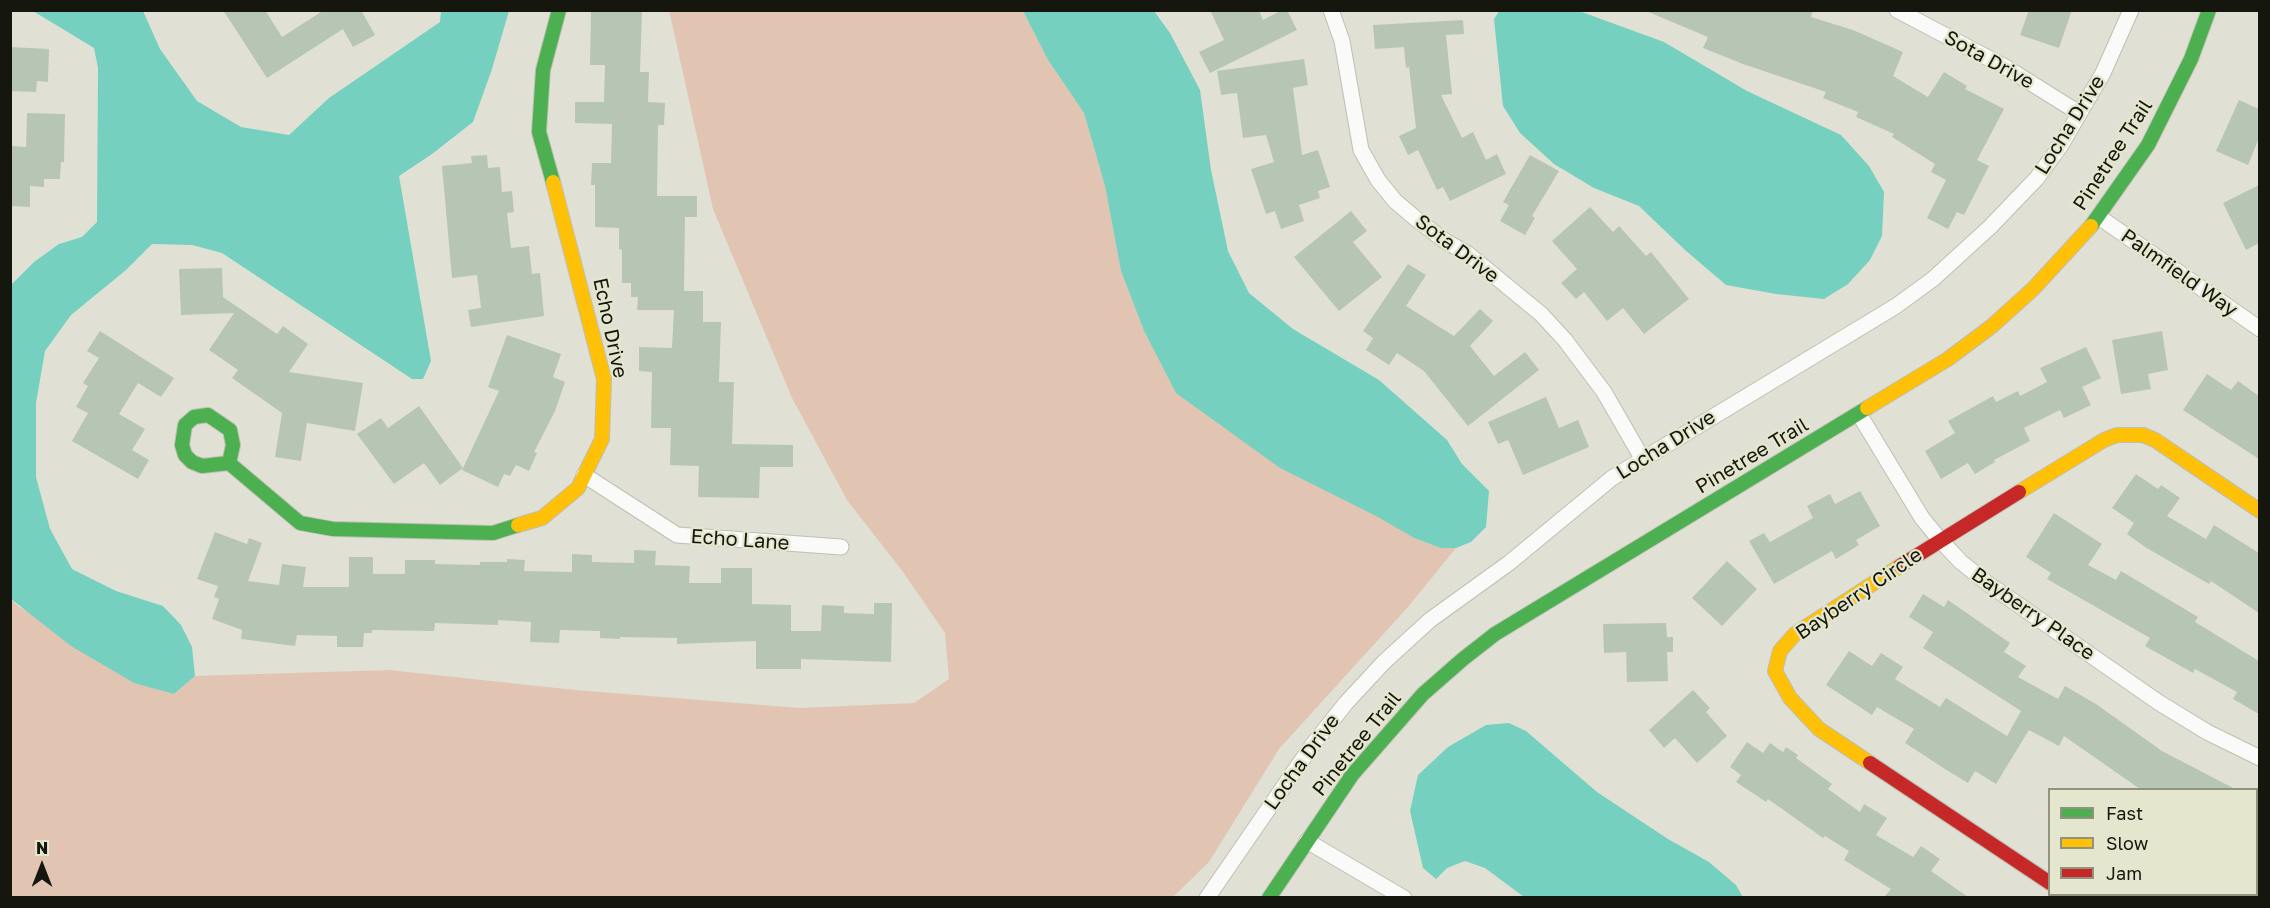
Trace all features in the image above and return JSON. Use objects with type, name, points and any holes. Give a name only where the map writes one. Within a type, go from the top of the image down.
[{"type":"street","name":"Echo Drive","points":[[229,463],[300,523],[345,529],[493,533],[542,518],[578,488],[602,439],[604,379],[539,132],[543,70],[559,10]]},
{"type":"street","name":"Sota Drive","points":[[1331,10],[1342,41],[1361,150],[1378,180],[1395,201],[1415,218],[1445,241],[1468,254],[1541,314],[1565,340],[1604,392],[1642,458]]},
{"type":"street","name":"Sota Drive","points":[[1897,10],[2007,68],[2079,113]]},
{"type":"street","name":"Locha Drive","points":[[1207,897],[1311,747],[1346,703],[1384,662],[1430,620],[1509,563],[1612,478],[1896,306],[1933,279],[1990,227],[2024,193],[2061,145],[2103,73],[2131,10]]},
{"type":"street","name":"Pinetree Trail","points":[[1269,897],[1352,775],[1386,734],[1423,694],[1495,634],[1948,358],[1992,326],[2033,289],[2098,217],[2148,144],[2191,59],[2209,10]]},
{"type":"street","name":"Palmfield Way","points":[[2098,217],[2259,329]]},
{"type":"street","name":"Bayberry Place","points":[[1859,414],[1922,518],[1961,562],[1986,583],[2158,702],[2207,732],[2259,758]]},
{"type":"street","name":"Bayberry Circle","points":[[2048,882],[1819,729],[1790,698],[1775,671],[1780,651],[1796,634],[1940,540],[2117,435],[2130,433],[2156,440],[2259,511]]},
{"type":"street","name":"Echo Lane","points":[[584,475],[677,535],[841,547]]},
{"type":"street","points":[[1307,842],[1404,897]]},
{"type":"shaded area","points":[[669,10],[1023,11],[1048,60],[1084,113],[1105,186],[1121,271],[1144,331],[1176,392],[1414,538],[1441,548],[1456,548],[1408,607],[1279,749],[1209,862],[1172,898],[11,897],[10,599],[19,607],[174,694],[195,676],[389,670],[575,690],[800,708],[914,703],[949,679],[945,633],[903,572],[847,500],[792,398],[713,209]]},
{"type":"water","points":[[1500,10],[1579,11],[1664,42],[1747,91],[1841,135],[1869,166],[1884,192],[1882,236],[1870,260],[1848,284],[1824,299],[1776,294],[1726,285],[1639,206],[1594,188],[1554,164],[1520,133],[1503,106],[1494,19]]},
{"type":"water","points":[[33,11],[143,11],[160,49],[197,101],[241,127],[289,135],[329,98],[440,22],[441,11],[509,11],[473,122],[399,176],[431,361],[423,379],[412,379],[222,253],[192,245],[152,244],[126,270],[71,315],[45,351],[36,403],[36,477],[50,529],[72,569],[116,591],[163,606],[181,625],[192,647],[195,676],[174,694],[134,683],[71,646],[11,599],[11,285],[34,262],[59,244],[82,237],[97,222],[98,68],[94,48]]},
{"type":"water","points":[[1023,11],[1154,11],[1170,33],[1200,90],[1211,170],[1228,251],[1249,293],[1293,329],[1379,380],[1447,440],[1462,464],[1489,491],[1486,527],[1471,542],[1456,548],[1441,548],[1414,538],[1378,517],[1280,468],[1176,393],[1144,331],[1121,271],[1105,186],[1084,113],[1048,60]]},
{"type":"water","points":[[1509,723],[1526,731],[1597,792],[1668,839],[1709,862],[1736,885],[1743,897],[1524,897],[1485,868],[1465,861],[1447,868],[1436,879],[1423,868],[1410,811],[1418,775],[1448,747],[1486,725]]},
{"type":"building","points":[[223,10],[265,10],[282,37],[324,10],[361,10],[375,35],[353,47],[343,29],[267,78]]},
{"type":"building","points":[[591,10],[642,10],[640,72],[649,72],[648,102],[665,103],[664,125],[658,125],[657,196],[697,196],[697,217],[685,217],[684,291],[703,291],[703,322],[721,322],[719,382],[734,382],[732,444],[793,445],[793,467],[760,467],[759,498],[698,497],[699,466],[670,465],[671,428],[651,428],[652,372],[639,371],[639,347],[672,348],[674,310],[637,310],[638,297],[631,297],[631,283],[622,283],[619,228],[595,227],[595,185],[591,185],[592,163],[611,163],[612,124],[575,123],[575,102],[604,102],[605,65],[590,65]]},
{"type":"building","points":[[1210,10],[1259,10],[1263,20],[1282,10],[1287,10],[1297,30],[1210,73],[1199,52],[1224,40]]},
{"type":"building","points":[[1813,10],[1811,17],[1853,30],[1903,52],[1893,76],[1928,97],[1944,72],[1967,86],[1965,89],[2004,109],[1977,160],[1989,166],[1964,215],[1957,212],[1948,229],[1927,218],[1946,180],[1931,172],[1935,164],[1892,137],[1894,134],[1856,117],[1858,112],[1823,98],[1826,92],[1703,48],[1708,37],[1646,11]]},
{"type":"building","points":[[2029,10],[2072,10],[2059,48],[2020,35]]},
{"type":"building","points":[[1463,20],[1464,34],[1446,35],[1452,94],[1441,95],[1462,138],[1473,132],[1486,160],[1497,154],[1506,174],[1450,201],[1443,187],[1437,190],[1418,150],[1408,155],[1399,136],[1416,128],[1409,67],[1406,68],[1404,47],[1375,49],[1373,25]]},
{"type":"building","points":[[10,47],[49,49],[48,82],[37,81],[36,92],[10,91]]},
{"type":"building","points":[[1304,59],[1308,85],[1293,88],[1302,155],[1318,150],[1330,187],[1318,191],[1320,198],[1299,205],[1304,221],[1281,229],[1275,211],[1266,214],[1251,169],[1274,162],[1266,135],[1243,138],[1237,93],[1221,95],[1217,71]]},
{"type":"building","points":[[2239,100],[2259,109],[2259,138],[2248,165],[2216,151]]},
{"type":"building","points":[[27,113],[65,114],[64,162],[61,162],[60,179],[44,179],[44,187],[30,186],[30,207],[10,206],[12,146],[26,147]]},
{"type":"building","points":[[487,155],[488,168],[500,167],[502,192],[512,191],[514,212],[507,213],[511,248],[529,246],[532,274],[540,273],[544,316],[471,327],[468,310],[481,308],[477,275],[452,278],[442,166],[472,163],[471,156]]},
{"type":"building","points":[[1530,155],[1559,171],[1532,216],[1535,218],[1525,235],[1500,221],[1509,205],[1503,202]]},
{"type":"building","points":[[2259,185],[2259,243],[2246,250],[2223,203]]},
{"type":"building","points":[[1590,207],[1613,232],[1619,226],[1646,256],[1651,252],[1689,299],[1644,334],[1623,308],[1607,321],[1584,292],[1576,299],[1561,283],[1577,269],[1552,241]]},
{"type":"building","points":[[1351,211],[1367,231],[1353,242],[1382,277],[1339,311],[1294,257]]},
{"type":"building","points":[[1408,264],[1426,275],[1406,306],[1454,336],[1480,309],[1493,321],[1470,346],[1494,376],[1525,352],[1539,370],[1468,426],[1424,371],[1397,353],[1389,365],[1366,350],[1373,338],[1363,331]]},
{"type":"building","points":[[222,268],[223,297],[277,334],[283,326],[308,344],[289,372],[363,383],[355,431],[307,423],[301,461],[275,457],[282,413],[232,378],[238,370],[209,350],[234,313],[181,315],[179,269]]},
{"type":"building","points":[[100,331],[174,378],[161,397],[138,383],[119,414],[145,429],[132,450],[149,460],[138,479],[72,441],[88,413],[76,407],[88,386],[83,383],[99,358],[87,351]]},
{"type":"building","points":[[2162,331],[2168,370],[2148,374],[2151,389],[2121,394],[2112,340]]},
{"type":"building","points":[[507,335],[561,354],[553,377],[565,382],[555,411],[534,452],[537,453],[529,471],[516,465],[510,476],[504,474],[498,487],[462,470],[499,391],[488,387]]},
{"type":"building","points":[[2086,347],[2101,378],[2082,387],[2091,405],[2064,418],[2060,410],[2024,428],[2030,441],[1994,460],[1995,462],[1975,474],[1968,463],[1941,479],[1925,451],[1955,433],[1948,421],[1993,396],[1996,402],[2018,391],[2020,396],[2047,382],[2040,368]]},
{"type":"building","points":[[2207,374],[2231,390],[2238,381],[2259,396],[2259,459],[2183,410]]},
{"type":"building","points":[[1546,397],[1559,428],[1578,420],[1589,447],[1523,475],[1508,440],[1498,444],[1488,422]]},
{"type":"building","points":[[419,406],[463,468],[440,485],[424,463],[394,484],[357,434],[381,418],[388,428]]},
{"type":"building","points":[[2136,474],[2158,489],[2161,485],[2180,498],[2167,516],[2206,539],[2214,525],[2259,553],[2259,613],[2211,581],[2209,584],[2127,534],[2134,523],[2112,508]]},
{"type":"building","points":[[1860,491],[1880,526],[1856,540],[1859,545],[1836,559],[1832,551],[1774,584],[1749,541],[1764,533],[1770,542],[1813,518],[1807,506],[1830,494],[1835,504]]},
{"type":"building","points":[[2054,513],[2102,544],[2088,565],[2116,580],[2121,571],[2198,617],[2195,622],[2259,661],[2259,714],[2233,699],[2237,692],[2195,669],[2193,673],[2145,646],[2150,638],[2047,579],[2051,573],[2026,557]]},
{"type":"building","points":[[215,532],[247,544],[249,538],[262,543],[248,581],[279,585],[282,564],[306,567],[303,587],[349,587],[349,557],[373,557],[373,574],[405,574],[405,560],[435,560],[435,564],[480,565],[480,562],[507,562],[507,559],[525,560],[524,571],[572,572],[572,554],[592,555],[592,562],[634,563],[634,550],[656,551],[655,565],[690,566],[689,583],[721,583],[721,568],[752,568],[752,604],[791,605],[791,631],[821,631],[822,605],[844,606],[844,613],[874,614],[874,603],[892,603],[891,662],[801,659],[801,669],[756,669],[756,641],[677,644],[677,638],[600,638],[600,631],[560,630],[559,643],[530,642],[531,622],[498,620],[498,625],[435,623],[434,631],[372,630],[372,633],[364,633],[363,647],[337,647],[337,636],[297,635],[295,646],[241,639],[242,630],[212,619],[219,599],[214,597],[218,586],[197,579]]},
{"type":"building","points":[[1727,561],[1757,589],[1722,626],[1692,598]]},
{"type":"building","points":[[1923,594],[1944,607],[1948,600],[2010,643],[2004,652],[2026,666],[2018,677],[2058,699],[2065,686],[2096,704],[2162,751],[2233,788],[2139,788],[2064,736],[2059,746],[2029,730],[1996,784],[1975,771],[1968,783],[1905,743],[1914,729],[1877,707],[1872,715],[1826,685],[1849,651],[1872,666],[1881,653],[1903,667],[1895,679],[1940,707],[1946,698],[2007,736],[2021,711],[1923,648],[1933,632],[1909,617]]},
{"type":"building","points":[[1666,623],[1667,637],[1673,637],[1673,652],[1667,652],[1668,681],[1627,682],[1626,652],[1604,653],[1603,624]]},
{"type":"building","points":[[1693,690],[1710,708],[1706,712],[1727,736],[1697,763],[1675,738],[1664,748],[1649,730]]},
{"type":"building","points":[[1747,742],[1763,753],[1770,743],[1783,752],[1786,747],[1798,755],[1796,758],[1832,784],[1828,789],[1860,812],[1864,804],[1887,818],[1876,835],[1913,857],[1921,846],[1940,859],[1931,871],[1968,897],[1884,897],[1891,889],[1844,860],[1849,851],[1825,836],[1823,838],[1768,799],[1766,802],[1736,782],[1741,775],[1730,767]]},
{"type":"traffic: fast","points":[[553,182],[539,132],[543,70],[559,10]]},
{"type":"traffic: fast","points":[[2091,226],[2148,145],[2191,59],[2209,10]]},
{"type":"traffic: fast","points":[[1269,898],[1352,775],[1423,694],[1463,659],[1495,634],[1867,408]]},
{"type":"traffic: fast","points":[[229,463],[233,445],[230,430],[208,415],[194,417],[185,425],[182,445],[185,455],[192,462],[202,466],[229,463],[300,523],[333,529],[493,533],[518,525]]},
{"type":"traffic: slow","points":[[518,525],[542,518],[578,488],[602,439],[604,379],[553,182]]},
{"type":"traffic: slow","points":[[1867,408],[1948,359],[1992,326],[2033,289],[2091,226]]},
{"type":"traffic: slow","points":[[2019,492],[2104,440],[2117,435],[2143,435],[2155,440],[2260,511]]},
{"type":"traffic: slow","points":[[1870,763],[1819,729],[1790,698],[1775,671],[1780,651],[1795,634],[1900,566]]},
{"type":"traffic: jam","points":[[1900,566],[2019,492]]},
{"type":"traffic: jam","points":[[1870,763],[2048,882]]}]
